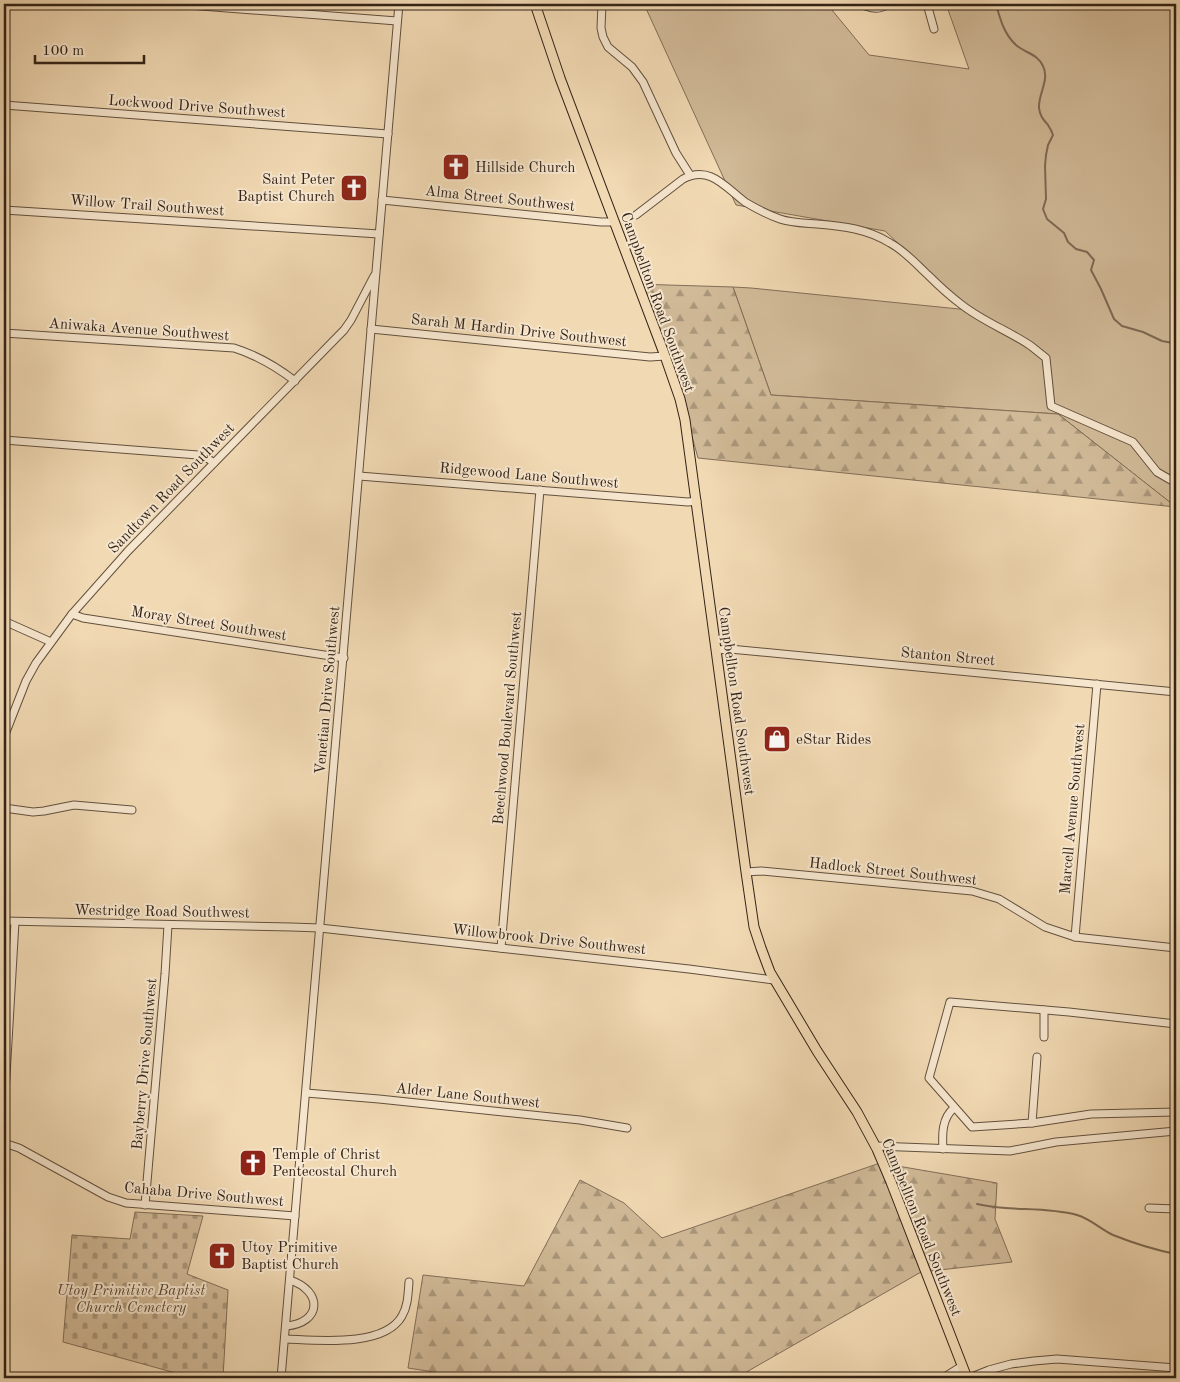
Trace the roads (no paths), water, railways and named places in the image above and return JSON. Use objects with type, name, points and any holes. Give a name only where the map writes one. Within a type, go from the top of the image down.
[{"type":"main road","name":"Campbellton Road Southwest","points":[[535,4],[558,72],[680,399],[686,420],[754,927],[774,980],[857,1112],[875,1146],[968,1378]]},
{"type":"street","points":[[175,4],[397,21]]},
{"type":"street","name":"Venetian Drive Southwest","points":[[281,1378],[399,4]]},
{"type":"street","points":[[602,4],[601,28],[603,37],[608,46],[632,67],[643,82],[676,153],[690,176]]},
{"type":"street","points":[[860,4],[871,9],[888,4]]},
{"type":"street","points":[[927,4],[934,29]]},
{"type":"street","name":"Lockwood Drive Southwest","points":[[4,105],[388,134]]},
{"type":"street","points":[[636,215],[683,179],[701,174],[713,177],[748,203],[779,219],[855,228],[874,234],[906,254],[964,307],[1032,347],[1046,358],[1051,406],[1133,442],[1158,472],[1176,482]]},
{"type":"street","name":"Alma Street Southwest","points":[[382,200],[592,222],[614,222]]},
{"type":"street","name":"Willow Trail Southwest","points":[[4,210],[379,234]]},
{"type":"street","name":"Sandtown Road Southwest","points":[[4,737],[26,681],[50,642],[72,614],[128,551],[344,330],[376,271]]},
{"type":"street","name":"Sarah M Hardin Drive Southwest","points":[[371,329],[650,357],[664,356]]},
{"type":"street","name":"Aniwaka Avenue Southwest","points":[[4,333],[234,348],[247,352],[295,381]]},
{"type":"street","points":[[4,440],[198,455],[214,463]]},
{"type":"street","name":"Ridgewood Lane Southwest","points":[[359,476],[688,502],[697,501]]},
{"type":"street","name":"Beechwood Boulevard Southwest","points":[[501,948],[540,490]]},
{"type":"street","name":"Moray Street Southwest","points":[[72,614],[83,618],[344,658]]},
{"type":"street","points":[[4,621],[50,642]]},
{"type":"street","name":"Stanton Street","points":[[717,650],[730,649],[1176,692]]},
{"type":"street","name":"Marcell Avenue Southwest","points":[[1075,937],[1097,684]]},
{"type":"street","points":[[4,808],[33,812],[74,805],[132,810]]},
{"type":"street","name":"Hadlock Street Southwest","points":[[746,872],[761,871],[972,891],[999,899],[1045,927],[1075,937],[1176,948]]},
{"type":"street","name":"Westridge Road Southwest","points":[[4,921],[320,928]]},
{"type":"street","points":[[4,1110],[15,922]]},
{"type":"street","name":"Bayberry Drive Southwest","points":[[145,1205],[168,925]]},
{"type":"street","name":"Willowbrook Drive Southwest","points":[[320,928],[774,980]]},
{"type":"street","points":[[1176,1024],[950,1002],[929,1078],[972,1127],[1032,1123],[1091,1114],[1176,1112]]},
{"type":"street","points":[[1044,1010],[1044,1037]]},
{"type":"street","points":[[1032,1123],[1037,1057]]},
{"type":"street","name":"Alder Lane Southwest","points":[[306,1093],[580,1120],[626,1128]]},
{"type":"street","points":[[943,1149],[942,1136],[945,1120],[954,1108]]},
{"type":"street","points":[[875,1146],[1010,1151],[1056,1142],[1176,1131]]},
{"type":"street","name":"Cahaba Drive Southwest","points":[[4,1143],[19,1148],[108,1197],[126,1203],[295,1216]]},
{"type":"street","points":[[1149,1208],[1176,1209]]},
{"type":"street","points":[[286,1326],[301,1322],[310,1315],[314,1302],[308,1290],[297,1282],[290,1280]]},
{"type":"street","points":[[284,1339],[358,1339],[376,1336],[394,1325],[401,1317],[407,1304],[409,1282]]},
{"type":"street","points":[[968,1378],[1011,1364],[1049,1360],[1176,1368]]},
{"type":"street","points":[[943,1378],[962,1366]]},
{"type":"waterway","points":[[996,4],[1008,36],[1020,48],[1035,56],[1041,62],[1045,71],[1045,82],[1039,108],[1053,135],[1048,145],[1045,166],[1046,199],[1043,209],[1047,219],[1064,233],[1068,242],[1076,249],[1087,252],[1094,260],[1091,270],[1114,319],[1122,326],[1143,332],[1162,341],[1176,342]]},
{"type":"waterway","points":[[977,1204],[1002,1208],[1065,1212],[1077,1215],[1113,1235],[1144,1246],[1176,1254]]},
{"type":"place","name":"Hillside Church","points":[[456,167]]},
{"type":"place","name":"Saint Peter Baptist Church","points":[[354,188]]},
{"type":"place","name":"eStar Rides","points":[[777,739]]},
{"type":"place","name":"Temple of Christ Pentecostal Church","points":[[253,1163]]},
{"type":"place","name":"Utoy Primitive Baptist Church","points":[[222,1256]]},
{"type":"park label","name":"Utoy Primitive Baptist Church Cemetery","points":[[131,1298]]}]
